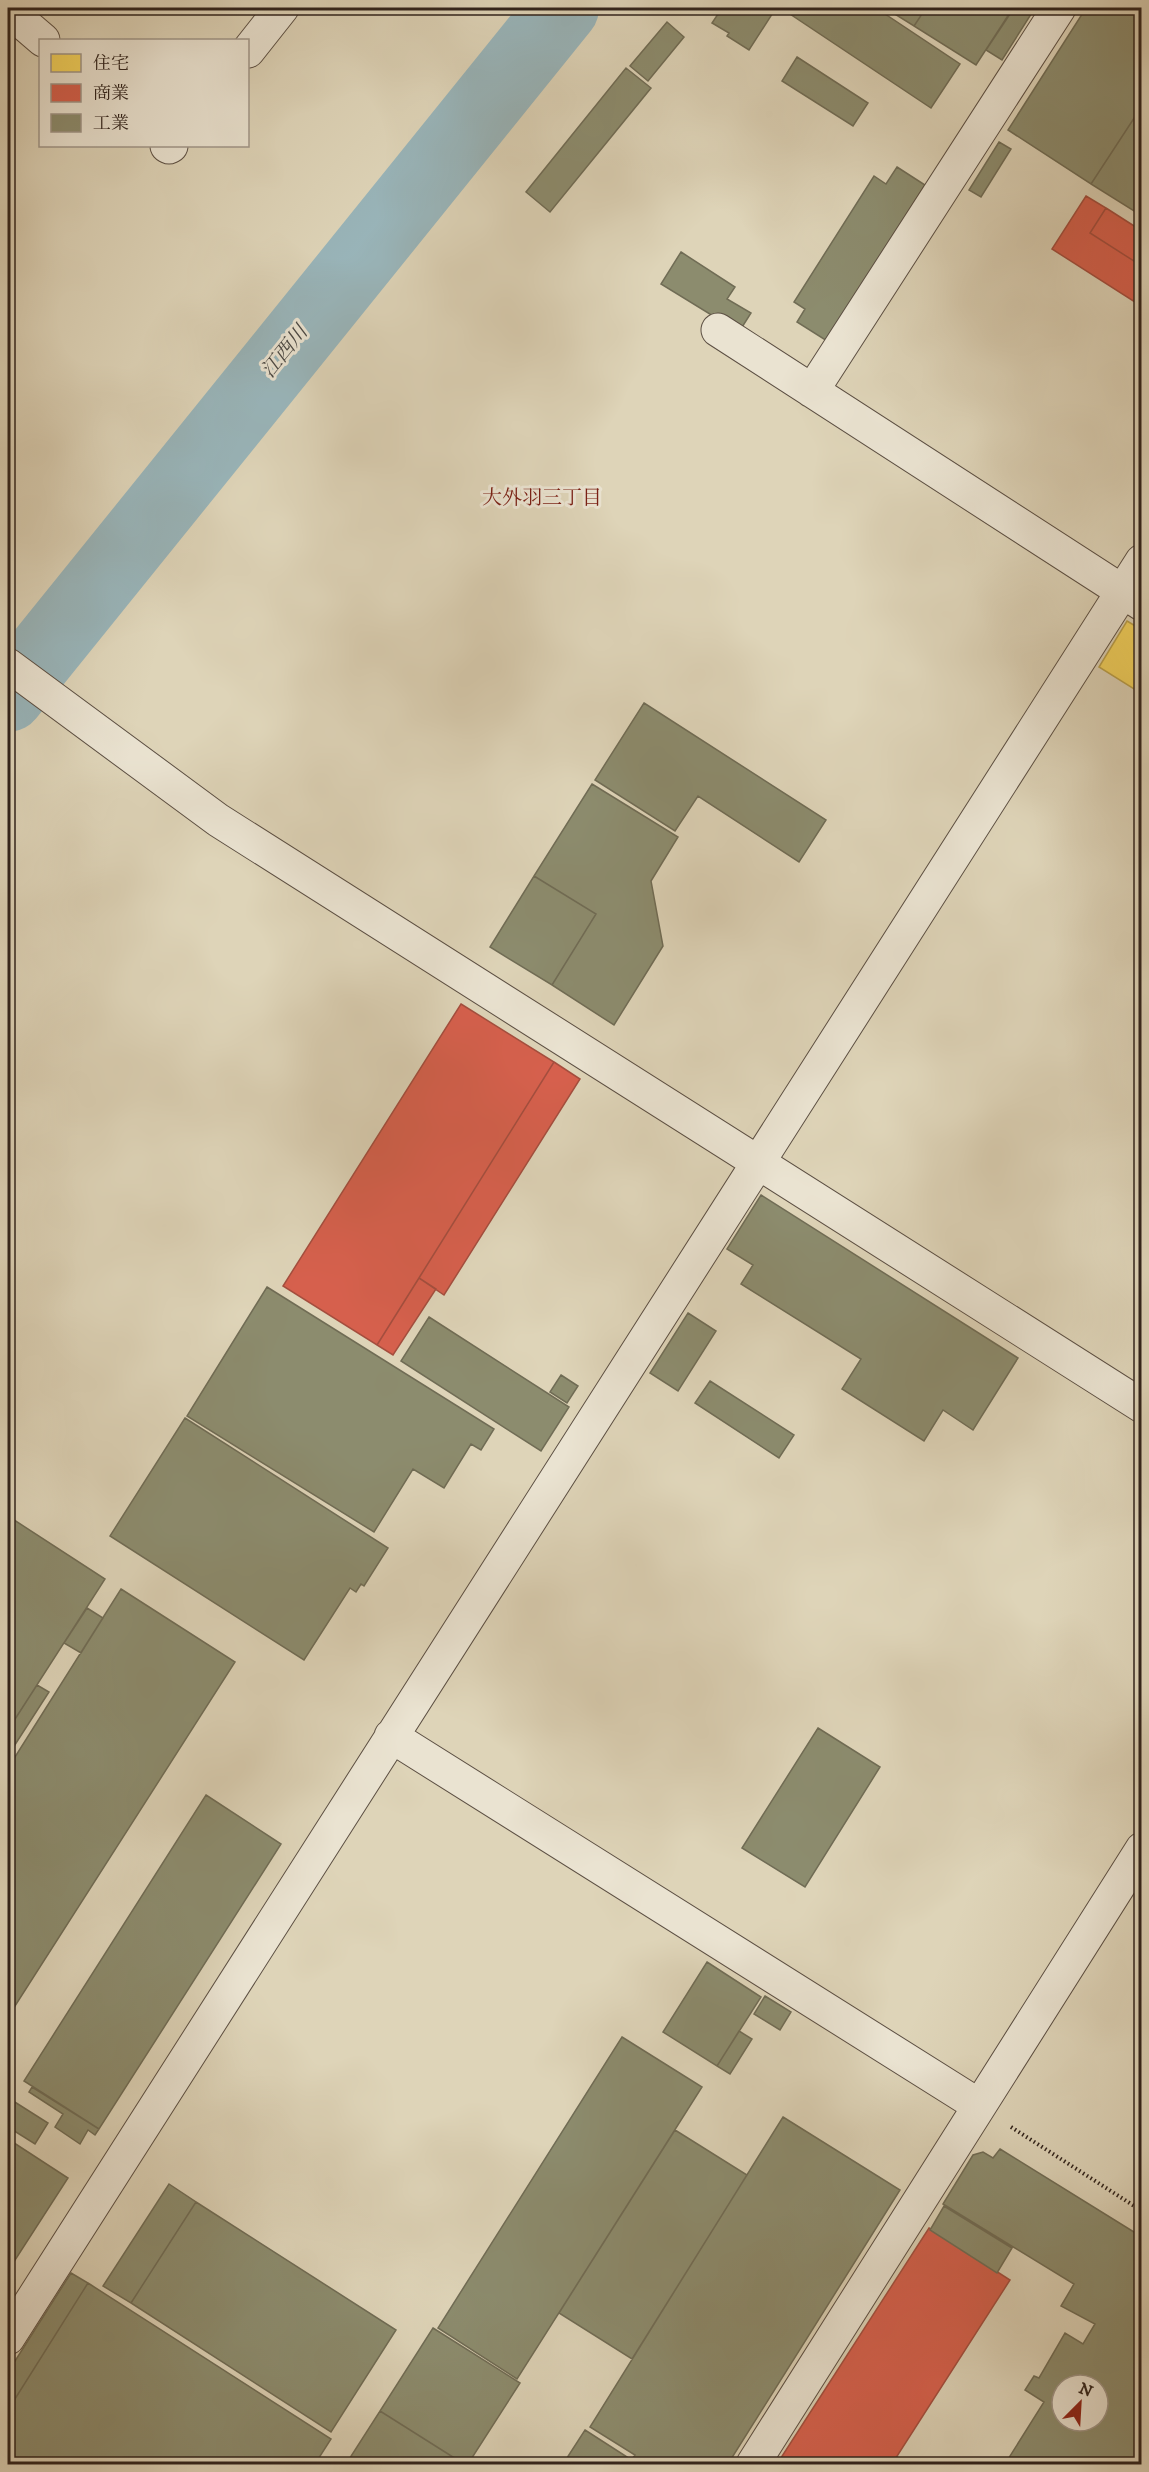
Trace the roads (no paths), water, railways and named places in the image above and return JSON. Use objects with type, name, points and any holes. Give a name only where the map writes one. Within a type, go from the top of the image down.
[{"type":"street","points":[[249,50],[282,8]]},
{"type":"street","points":[[812,391],[1059,8]]},
{"type":"street","points":[[8,10],[42,39]]},
{"type":"street","points":[[718,330],[1132,598]]},
{"type":"street","points":[[8,2338],[758,1161],[1132,598],[1142,561]]},
{"type":"street","points":[[8,664],[218,820],[1142,1406]]},
{"type":"street","points":[[391,1736],[978,2105]]},
{"type":"street","points":[[753,2464],[1142,1849]]},
{"type":"waterway","name":"江西川","points":[[8,696],[563,8]]},
{"type":"district","name":"大外羽三丁目","points":[[542,498]]}]
